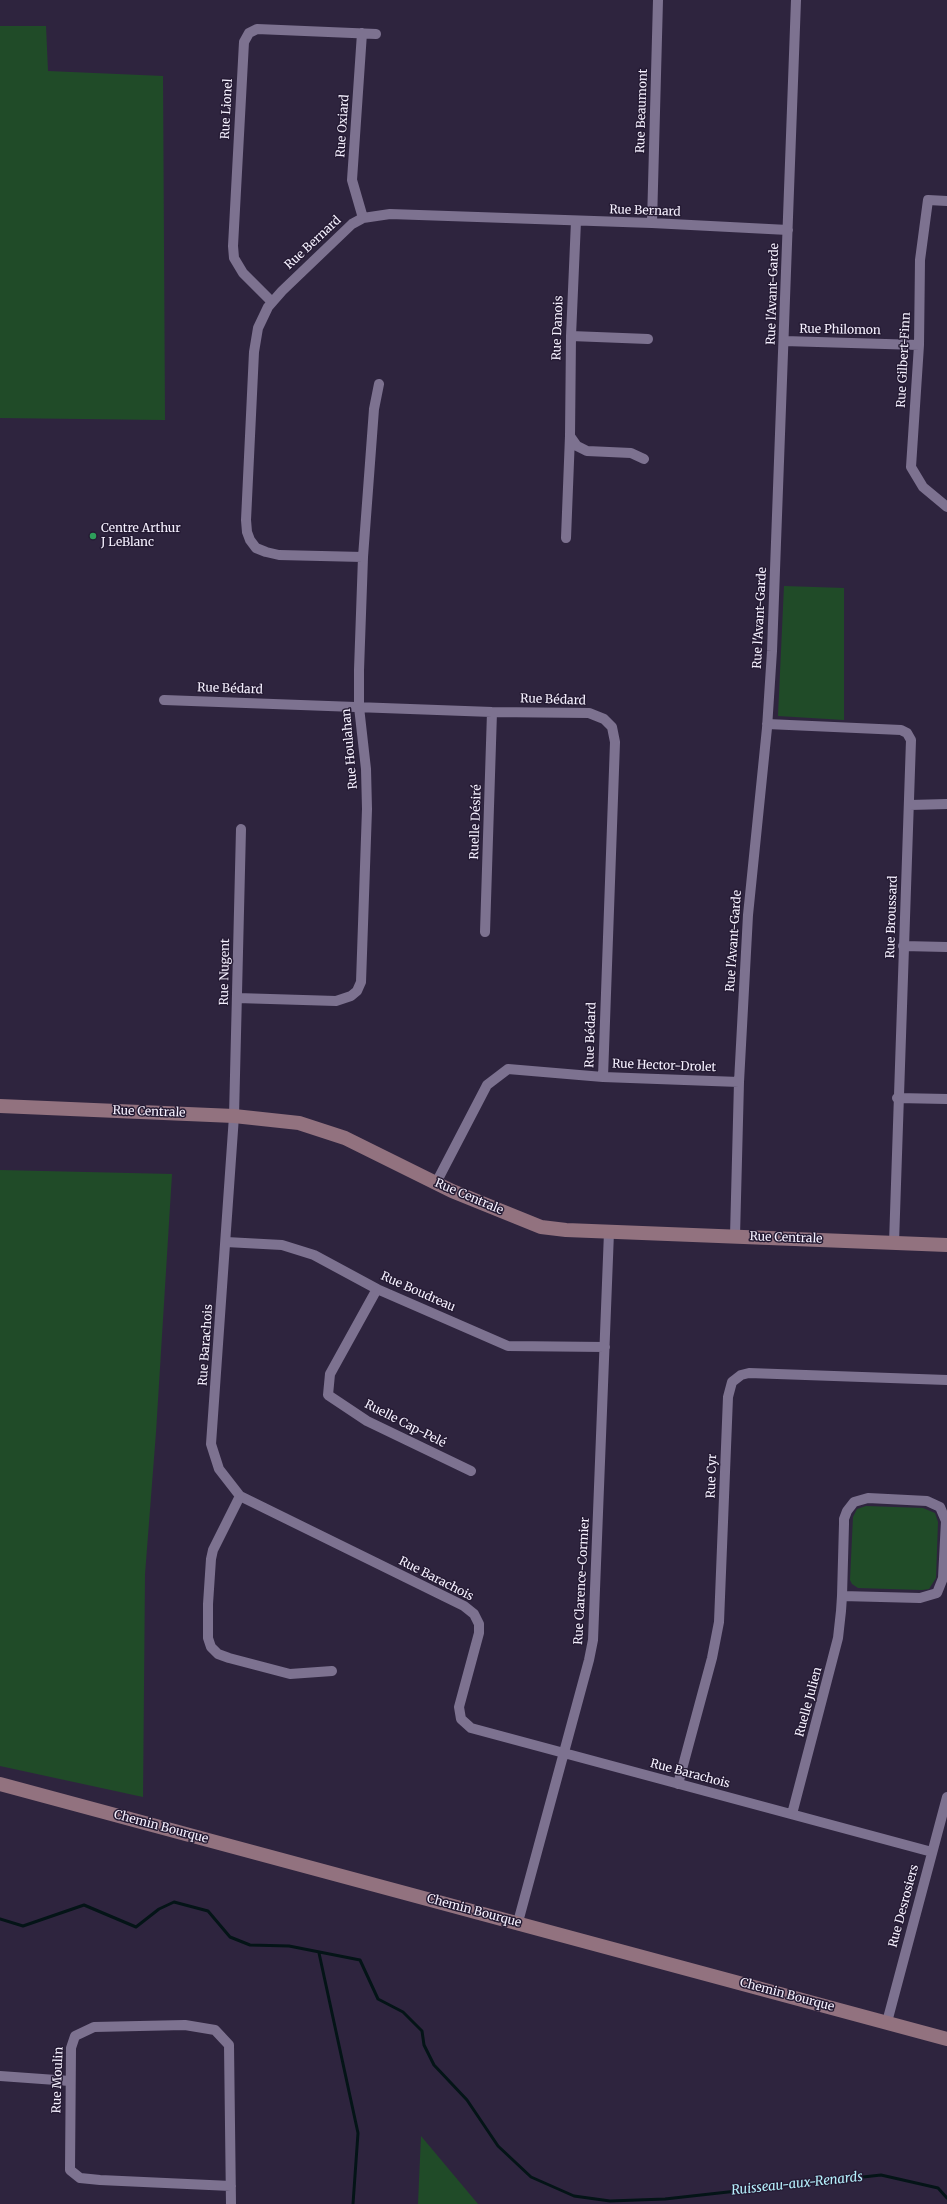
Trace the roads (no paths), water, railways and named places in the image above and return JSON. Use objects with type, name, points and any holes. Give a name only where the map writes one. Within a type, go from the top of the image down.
[{"type":"street","name":"Rue Beaumont","points":[[652,223],[658,0]]},
{"type":"street","name":"Rue l'Avant-Garde","points":[[735,1236],[739,1082],[748,915],[768,724],[796,0]]},
{"type":"street","name":"Rue Lionel","points":[[272,302],[242,273],[234,258],[233,246],[244,42],[249,33],[257,29],[376,34]]},
{"type":"street","name":"Rue Oxiard","points":[[362,33],[352,180],[363,218]]},
{"type":"street","name":"Rue Gilbert-Finn","points":[[947,201],[928,200],[920,260],[919,345],[911,467],[923,487],[947,506]]},
{"type":"street","name":"Rue Bernard","points":[[363,557],[279,555],[256,548],[247,532],[254,352],[260,324],[272,302],[352,224],[363,218],[390,214],[652,223],[788,230]]},
{"type":"street","name":"Rue Danois","points":[[566,538],[570,436],[571,336],[576,221]]},
{"type":"street","points":[[571,336],[648,339]]},
{"type":"street","name":"Rue Philomon","points":[[784,341],[919,345]]},
{"type":"street","name":"Rue Houlahan","points":[[237,998],[336,1001],[352,996],[357,991],[360,982],[362,968],[367,809],[366,769],[359,707],[363,557],[374,409],[379,384]]},
{"type":"street","points":[[570,436],[577,446],[587,451],[631,453],[644,458]]},
{"type":"street","name":"Rue Bédard","points":[[164,700],[492,712],[588,713],[604,718],[612,728],[615,742],[603,1077]]},
{"type":"street","name":"Ruelle Désiré","points":[[485,932],[492,712]]},
{"type":"street","name":"Rue Broussard","points":[[768,724],[904,731],[909,736],[911,744],[910,805],[897,1098],[894,1243]]},
{"type":"street","points":[[910,805],[947,804]]},
{"type":"street","name":"Rue Nugent","points":[[234,1116],[241,829]]},
{"type":"street","points":[[903,946],[947,947]]},
{"type":"street","name":"Rue Hector-Drolet","points":[[436,1183],[487,1085],[508,1069],[603,1077],[739,1082]]},
{"type":"street","points":[[897,1098],[947,1099]]},
{"type":"street","name":"Rue Centrale","points":[[0,1106],[234,1116],[299,1123],[345,1138],[436,1183],[541,1227],[609,1232],[947,1245]]},
{"type":"street","name":"Rue Barachois","points":[[234,1116],[211,1444],[219,1469],[240,1496],[472,1611],[478,1620],[479,1630],[459,1707],[461,1719],[475,1730],[932,1852]]},
{"type":"street","name":"Rue Clarence-Cormier","points":[[518,1922],[593,1640],[609,1232]]},
{"type":"street","name":"Rue Boudreau","points":[[226,1242],[282,1245],[314,1255],[377,1289],[508,1346],[605,1348]]},
{"type":"street","name":"Ruelle Cap-Pelé","points":[[377,1289],[330,1374],[328,1395],[367,1421],[471,1471]]},
{"type":"street","name":"Rue Cyr","points":[[678,1784],[712,1658],[718,1628],[728,1397],[732,1382],[741,1375],[749,1373],[947,1380]]},
{"type":"street","points":[[240,1496],[213,1550],[211,1559],[208,1604],[208,1638],[211,1647],[218,1654],[229,1658],[290,1674],[332,1671]]},
{"type":"street","name":"Ruelle Julien","points":[[792,1814],[834,1658],[840,1628],[844,1519],[851,1505],[857,1500],[868,1498],[923,1500],[932,1502],[940,1507],[946,1521],[943,1582],[937,1593],[920,1598],[842,1596]]},
{"type":"street","name":"Chemin Bourque","points":[[0,1784],[518,1922],[947,2039]]},
{"type":"street","name":"Rue Desrosiers","points":[[886,2022],[947,1797]]},
{"type":"street","name":"Rue Moulin","points":[[231,2186],[80,2178],[70,2170],[71,2048],[75,2036],[94,2027],[185,2025],[215,2030],[229,2045],[231,2186],[231,2204]]},
{"type":"street","points":[[0,2076],[70,2081]]},
{"type":"waterway","name":"Ruisseau-aux-Renards","points":[[0,1919],[23,1926],[84,1905],[136,1927],[159,1909],[174,1902],[208,1911],[230,1937],[250,1945],[289,1946],[360,1960],[378,1999],[403,2012],[422,2031],[424,2045],[434,2065],[467,2100],[498,2146],[531,2177],[574,2196],[610,2201],[665,2199],[881,2175],[938,2188],[947,2198]]},
{"type":"waterway","points":[[319,1953],[358,2133],[353,2204]]},
{"type":"place","name":"Centre Arthur J LeBlanc","points":[[93,536]]}]
